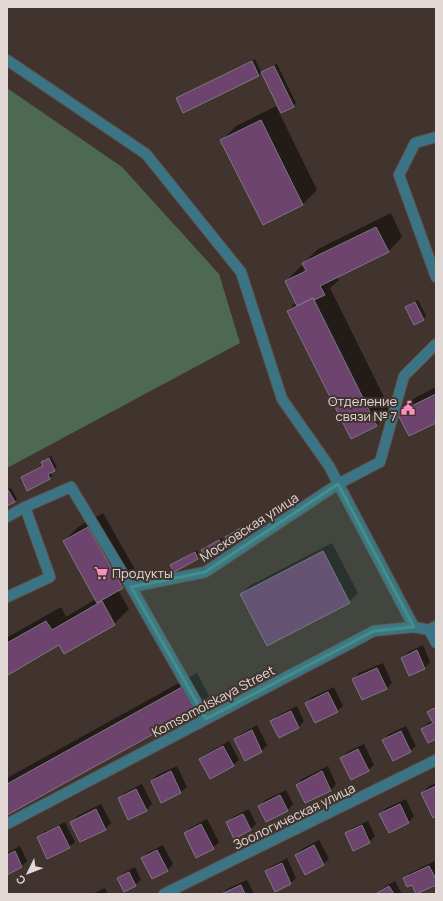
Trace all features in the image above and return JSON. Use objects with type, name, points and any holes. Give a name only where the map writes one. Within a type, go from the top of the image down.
[{"type":"street","points":[[7,60],[146,154],[241,272],[282,399],[329,466],[414,627]]},
{"type":"street","points":[[436,137],[415,143],[399,175],[436,277]]},
{"type":"street","name":"Московская улица","points":[[131,587],[205,572],[338,484],[380,462],[404,376],[436,344]]},
{"type":"street","points":[[7,517],[25,507],[71,487],[131,587],[206,719]]},
{"type":"street","points":[[7,597],[50,577],[25,507]]},
{"type":"street","name":"Komsomolskaya Street","points":[[7,824],[374,631],[414,627],[433,628]]},
{"type":"street","points":[[433,628],[436,643]]},
{"type":"street","name":"Зоологическая улица","points":[[164,894],[436,760]]},
{"type":"highlighted area","points":[[338,484],[414,627],[374,631],[206,719],[131,587],[205,572]]},
{"type":"green space","points":[[7,88],[122,167],[219,274],[240,343],[7,468]]},
{"type":"building","points":[[252,61],[259,76],[183,113],[176,98]]},
{"type":"building","points":[[274,66],[294,107],[281,113],[261,72]]},
{"type":"building","points":[[261,120],[303,205],[263,225],[220,140]]},
{"type":"building","points":[[376,227],[389,252],[320,286],[325,295],[314,300],[313,298],[297,306],[285,281],[306,271],[302,263]]},
{"type":"building","points":[[313,298],[377,426],[351,439],[287,311]]},
{"type":"building","points":[[415,302],[424,320],[414,325],[405,307]]},
{"type":"building","points":[[436,394],[436,423],[409,436],[397,413]]},
{"type":"building","points":[[49,458],[55,471],[48,474],[50,479],[27,491],[21,477],[43,466],[41,462]]},
{"type":"building","points":[[8,490],[15,502],[7,506],[7,491]]},
{"type":"building","points":[[88,527],[123,588],[97,603],[63,541]]},
{"type":"building","points":[[242,527],[246,533],[228,543],[225,537]]},
{"type":"building","points":[[219,540],[223,546],[205,557],[201,550]]},
{"type":"building","points":[[323,551],[350,603],[267,646],[240,594]]},
{"type":"building","points":[[195,552],[198,559],[174,572],[170,565]]},
{"type":"building","points":[[102,601],[115,625],[64,654],[59,645],[8,675],[7,674],[7,643],[46,621],[52,630]]},
{"type":"building","points":[[417,650],[425,669],[409,676],[401,658]]},
{"type":"building","points":[[377,668],[387,689],[362,700],[352,679]]},
{"type":"building","points":[[182,687],[195,711],[7,815],[7,784]]},
{"type":"building","points":[[328,692],[338,712],[315,723],[305,703]]},
{"type":"building","points":[[436,707],[436,739],[428,743],[421,729],[433,723],[427,712]]},
{"type":"building","points":[[291,711],[299,728],[279,738],[270,721]]},
{"type":"building","points":[[252,730],[262,752],[245,761],[234,739]]},
{"type":"building","points":[[401,731],[411,752],[393,761],[382,740]]},
{"type":"building","points":[[223,746],[234,766],[210,779],[199,759]]},
{"type":"building","points":[[358,749],[369,771],[351,780],[340,758]]},
{"type":"building","points":[[171,771],[181,793],[161,803],[151,781]]},
{"type":"building","points":[[322,771],[331,791],[305,803],[296,785]]},
{"type":"building","points":[[436,786],[436,816],[433,818],[421,793]]},
{"type":"building","points":[[136,789],[147,811],[128,820],[118,798]]},
{"type":"building","points":[[280,795],[288,811],[266,822],[258,806]]},
{"type":"building","points":[[400,804],[409,823],[389,833],[379,814]]},
{"type":"building","points":[[96,809],[106,830],[80,842],[70,822]]},
{"type":"building","points":[[243,814],[251,830],[234,839],[226,822]]},
{"type":"building","points":[[201,824],[214,849],[196,858],[184,833]]},
{"type":"building","points":[[362,825],[370,843],[353,851],[345,833]]},
{"type":"building","points":[[59,826],[70,848],[47,859],[37,837]]},
{"type":"building","points":[[314,845],[324,865],[305,875],[295,855]]},
{"type":"building","points":[[157,850],[168,871],[152,879],[141,858]]},
{"type":"building","points":[[15,851],[22,867],[7,875],[7,855]]},
{"type":"building","points":[[282,863],[291,884],[275,892],[265,871]]},
{"type":"building","points":[[429,866],[436,879],[436,885],[416,894],[412,885],[407,887],[403,878]]},
{"type":"building","points":[[129,872],[136,886],[124,892],[117,878]]},
{"type":"building","points":[[241,885],[245,894],[221,894]]},
{"type":"building","points":[[389,886],[394,894],[377,893]]},
{"type":"place","name":"Отделение связи № 7","points":[[408,408]]},
{"type":"place","name":"Продукты","points":[[101,573]]}]
